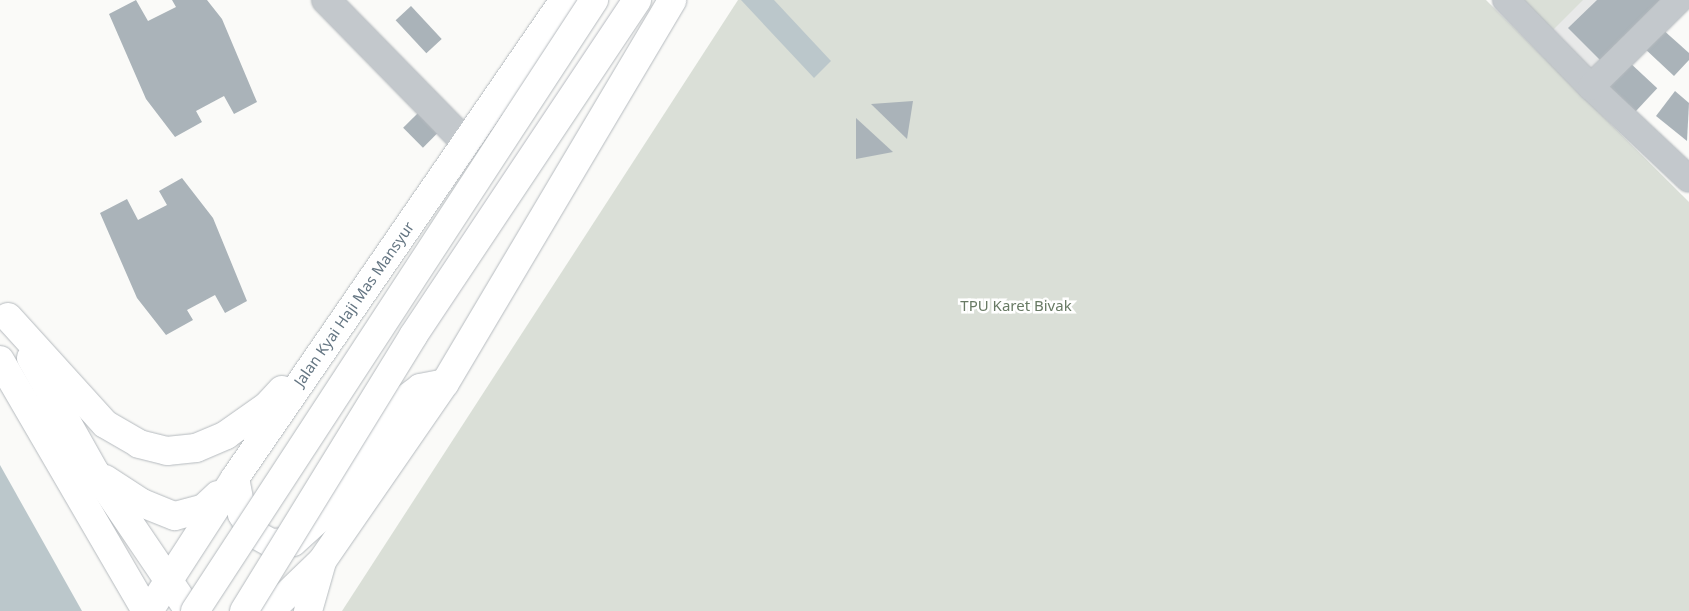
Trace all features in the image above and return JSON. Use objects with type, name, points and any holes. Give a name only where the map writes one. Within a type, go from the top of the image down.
[{"type":"main road","name":"Jalan Kyai Haji Mas Mansyur","points":[[147,611],[323,348],[564,0]]},
{"type":"main road","name":"Jalan Kyai Haji Mas Mansyur","points":[[195,611],[594,0]]},
{"type":"main road","points":[[244,611],[413,336],[638,0]]},
{"type":"main road","points":[[270,611],[322,561],[444,382],[672,0]]},
{"type":"main road","points":[[4,310],[106,424],[139,444],[167,450],[196,448],[226,435],[267,406],[323,348]]},
{"type":"main road","points":[[4,310],[95,472],[189,611]]},
{"type":"main road","points":[[0,360],[147,611]]},
{"type":"main road","points":[[235,478],[242,514],[253,533],[271,543],[293,542],[322,516],[397,405],[420,388],[444,382]]},
{"type":"main road","points":[[95,472],[142,503],[175,516],[204,508],[235,478]]},
{"type":"main road","points":[[308,611],[322,561]]},
{"type":"street","points":[[326,0],[466,142]]},
{"type":"street","points":[[1506,0],[1591,88],[1689,179]]},
{"type":"street","points":[[1591,88],[1681,0],[1689,5]]},
{"type":"shaded area","points":[[741,0],[774,0],[831,61],[814,78]]},
{"type":"shaded area","points":[[1511,0],[1670,0],[1589,80]]},
{"type":"shaded area","points":[[0,465],[82,611],[0,611]]},
{"type":"green space","name":"TPU Karet Bivak","points":[[738,0],[1486,0],[1689,202],[1689,611],[342,611]]},
{"type":"green space","points":[[1522,0],[1583,0],[1552,31]]},
{"type":"building","points":[[136,0],[148,21],[176,7],[172,0],[207,0],[222,19],[257,102],[234,114],[224,96],[196,111],[202,122],[175,137],[146,99],[109,14]]},
{"type":"building","points":[[1597,0],[1660,0],[1600,60],[1568,28]]},
{"type":"building","points":[[411,6],[442,39],[426,53],[396,20]]},
{"type":"building","points":[[1661,28],[1689,53],[1689,60],[1674,76],[1643,47]]},
{"type":"building","points":[[1628,61],[1657,88],[1632,115],[1603,88]]},
{"type":"building","points":[[1675,91],[1689,103],[1687,141],[1656,116]]},
{"type":"building","points":[[913,101],[907,139],[871,104]]},
{"type":"building","points":[[418,113],[438,133],[423,148],[403,128]]},
{"type":"building","points":[[856,118],[893,152],[856,159]]},
{"type":"building","points":[[182,178],[213,218],[247,301],[225,313],[215,295],[187,310],[193,320],[166,335],[137,298],[100,213],[127,199],[138,220],[167,205],[159,191]]}]
